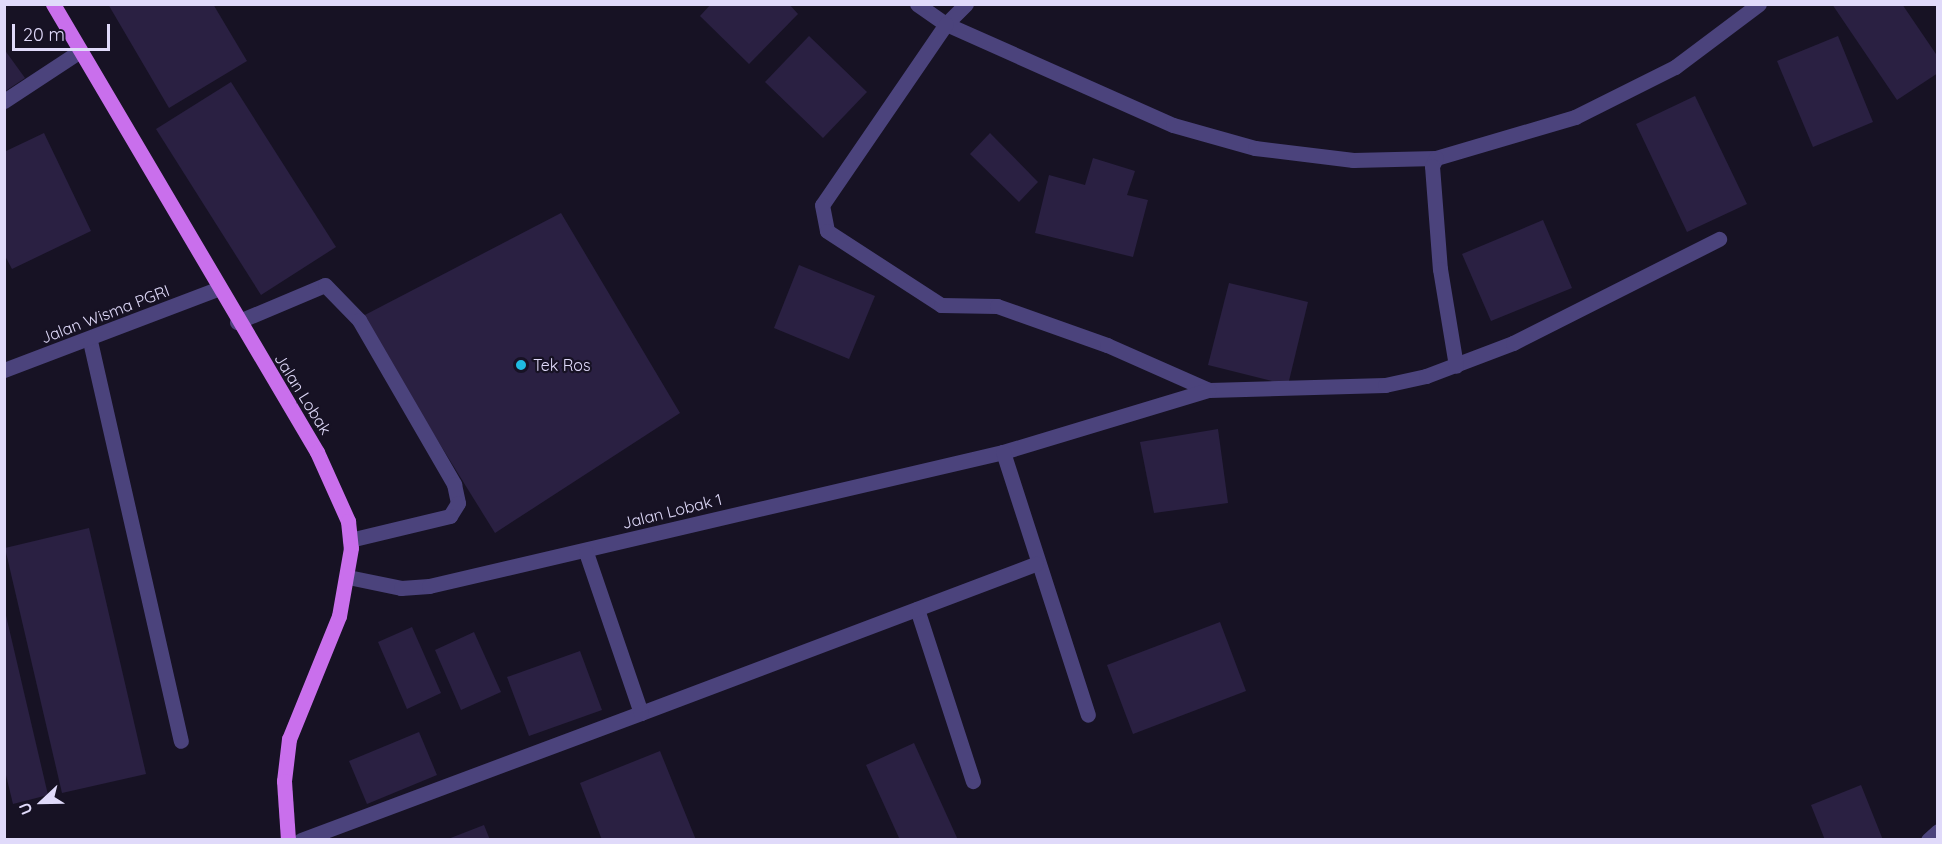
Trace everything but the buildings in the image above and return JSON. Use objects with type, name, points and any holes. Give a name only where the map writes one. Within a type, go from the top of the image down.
[{"type":"main road","name":"Jalan Lobak","points":[[53,4],[217,289],[337,486],[350,540],[348,577],[339,616],[289,739],[284,781],[288,840]]},
{"type":"street","points":[[918,4],[946,24],[1173,125],[1256,148],[1353,160],[1436,158],[1507,141],[1624,94],[1675,67],[1759,4]]},
{"type":"street","points":[[966,4],[946,24],[822,205],[830,236],[941,305],[997,306],[1107,345],[1209,390],[1385,385],[1456,366],[1719,239]]},
{"type":"street","points":[[4,101],[80,51]]},
{"type":"street","points":[[1436,158],[1432,166],[1440,269],[1456,366]]},
{"type":"street","points":[[237,322],[325,285],[359,320],[454,484],[458,503],[450,516],[350,540]]},
{"type":"street","name":"Jalan Wisma PGRI","points":[[4,370],[90,341],[217,289]]},
{"type":"street","points":[[90,341],[181,741]]},
{"type":"street","name":"Jalan Lobak 1","points":[[348,577],[401,588],[429,586],[586,552],[1003,452],[1209,390]]},
{"type":"street","points":[[1003,452],[1036,564],[1088,715]]},
{"type":"street","points":[[586,552],[641,713]]},
{"type":"street","points":[[301,840],[1036,564]]},
{"type":"street","points":[[917,609],[974,781]]},
{"type":"street","points":[[1928,840],[1938,831]]},
{"type":"place","name":"Tek Ros","points":[[521,365]]}]
